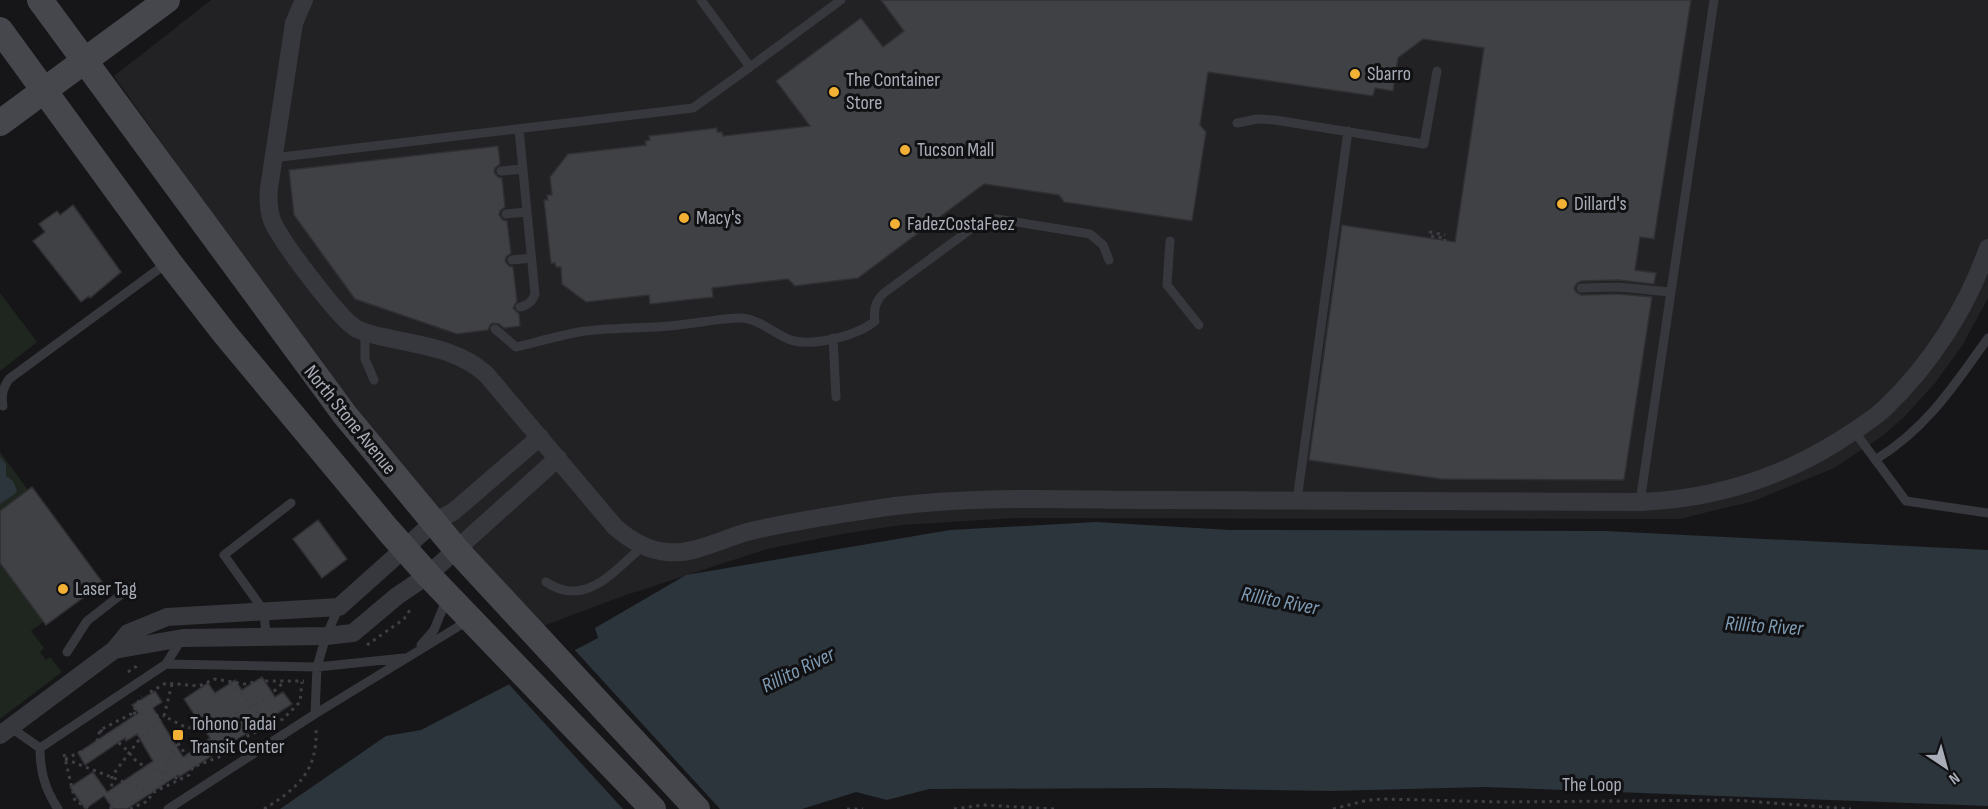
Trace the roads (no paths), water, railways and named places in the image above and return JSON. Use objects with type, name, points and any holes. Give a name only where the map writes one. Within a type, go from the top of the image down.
[{"type":"main road","name":"North Stone Avenue","points":[[40,0],[345,416],[456,549],[697,809]]},
{"type":"main road","points":[[0,123],[167,0]]},
{"type":"main road","name":"North Stone Avenue","points":[[0,30],[219,327],[404,549],[653,809]]},
{"type":"street","points":[[304,0],[294,23],[269,188],[269,209],[278,232],[342,317],[357,329],[365,332],[465,358],[486,374],[615,527],[628,538],[643,546],[665,552],[685,551],[748,532],[858,511],[942,502],[1042,500],[1640,502],[1689,498],[1748,485],[1796,465],[1854,431],[1886,407],[1939,344],[1971,291],[1988,249]]},
{"type":"street","points":[[5,731],[114,650],[128,633],[167,617],[339,607],[434,522],[453,512],[540,437]]},
{"type":"street","points":[[114,650],[183,638],[326,636],[353,633],[397,596],[436,583],[456,549],[558,458]]},
{"type":"lane","points":[[701,0],[750,67]]},
{"type":"lane","points":[[273,158],[693,108],[842,0]]},
{"type":"lane","points":[[1640,502],[1714,0]]},
{"type":"lane","points":[[1237,123],[1257,119],[1275,120],[1424,144],[1437,70]]},
{"type":"lane","points":[[519,129],[535,294],[526,306],[520,307]]},
{"type":"lane","points":[[1297,501],[1348,131]]},
{"type":"lane","points":[[501,171],[523,168]]},
{"type":"lane","points":[[506,214],[527,212]]},
{"type":"lane","points":[[495,329],[516,347],[579,332],[626,327],[669,326],[740,318],[753,321],[798,342],[833,338],[871,325],[875,321],[876,302],[884,293],[975,226],[987,220],[997,219],[1090,234],[1103,245],[1109,260]]},
{"type":"lane","points":[[1170,241],[1167,285],[1199,325]]},
{"type":"lane","points":[[512,260],[531,258]]},
{"type":"lane","points":[[3,406],[1,396],[9,379],[169,262]]},
{"type":"lane","points":[[1581,288],[1618,287],[1671,292]]},
{"type":"lane","points":[[365,332],[365,359],[374,380]]},
{"type":"lane","points":[[833,338],[836,397]]},
{"type":"lane","points":[[1875,460],[1897,447],[1924,422],[1953,389],[1988,338]]},
{"type":"lane","points":[[1854,431],[1902,498],[1909,502],[1988,513]]},
{"type":"lane","points":[[266,637],[264,611],[224,555],[291,503]]},
{"type":"lane","points":[[546,582],[560,590],[585,590],[601,581],[643,546]]},
{"type":"lane","points":[[166,664],[317,666],[410,656],[434,630],[446,603],[436,583]]},
{"type":"lane","points":[[66,652],[87,621],[132,586]]},
{"type":"lane","points":[[315,714],[317,666],[326,636],[339,607]]},
{"type":"lane","points":[[168,809],[315,714],[471,619]]},
{"type":"lane","points":[[40,748],[166,664],[183,638]]},
{"type":"lane","points":[[5,731],[40,748]]},
{"type":"lane","points":[[40,748],[40,770],[48,794],[58,809]]},
{"type":"water","points":[[0,457],[6,464],[6,476],[13,481],[17,490],[15,494],[0,504]]},
{"type":"water","name":"Rillito River","points":[[1096,522],[1230,530],[1605,531],[1988,550],[1988,806],[1485,787],[1331,791],[1163,788],[929,789],[887,800],[856,792],[802,809],[280,809],[386,736],[421,730],[598,638],[595,628],[686,575],[950,530]]},
{"type":"place","name":"Sbarro","points":[[1355,74]]},
{"type":"place","name":"The Container Store","points":[[834,92]]},
{"type":"place","name":"Tucson Mall","points":[[905,150]]},
{"type":"place","name":"Dillard's","points":[[1562,204]]},
{"type":"place","name":"Macy's","points":[[684,218]]},
{"type":"place","name":"FadezCostaFeez","points":[[895,224]]},
{"type":"place","name":"Laser Tag","points":[[63,589]]},
{"type":"place","name":"Tohono Tadai Transit Center","points":[[178,735]]}]
